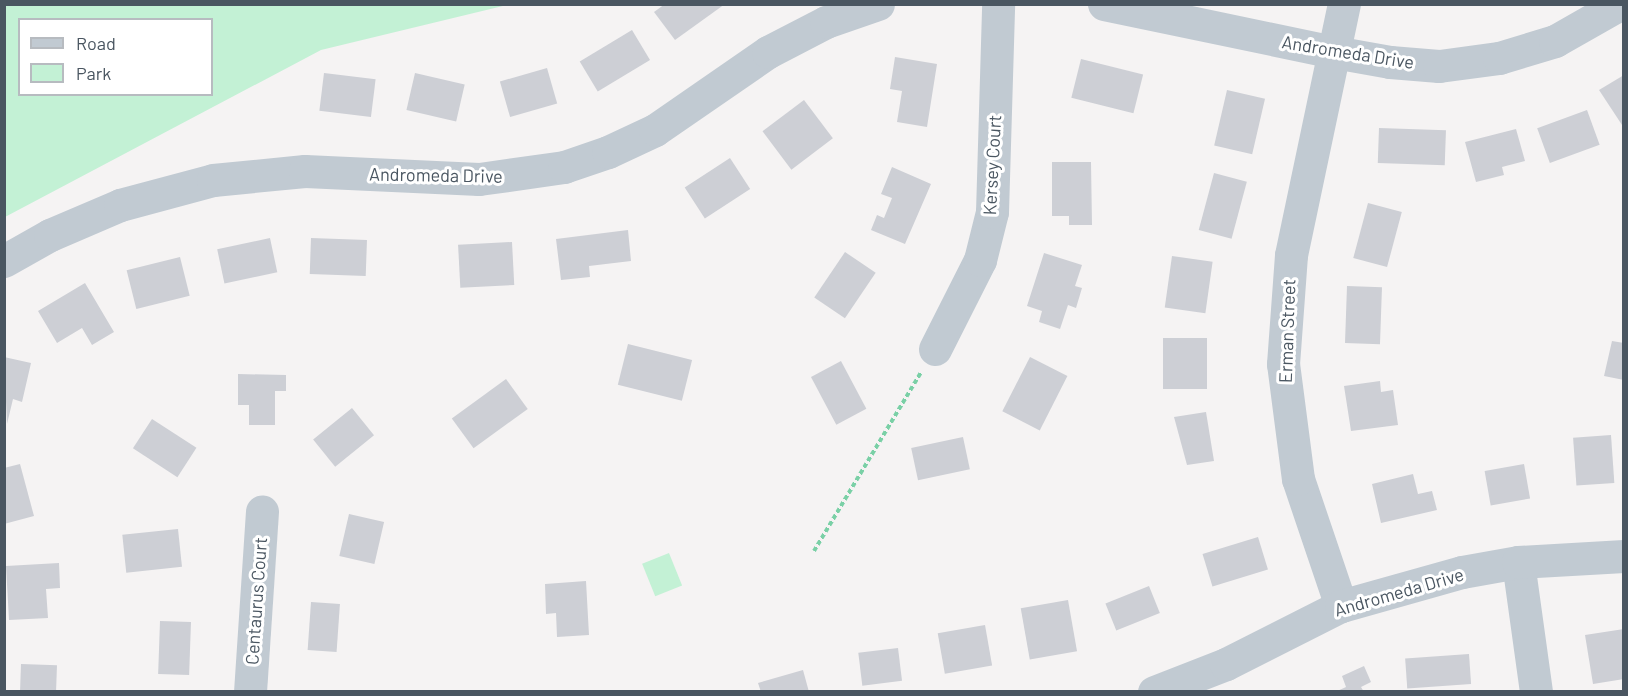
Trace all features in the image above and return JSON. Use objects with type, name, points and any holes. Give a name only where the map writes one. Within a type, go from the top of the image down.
[{"type":"street","name":"Andromeda Drive","points":[[4,261],[50,235],[120,205],[213,180],[305,171],[478,179],[564,167],[655,130],[768,52],[826,22],[878,4]]},
{"type":"street","name":"Kersey Court","points":[[935,349],[980,260],[992,212],[998,4]]},
{"type":"street","name":"Andromeda Drive","points":[[1104,4],[1390,63],[1439,66],[1499,58],[1555,41],[1620,4]]},
{"type":"street","name":"Erman Street","points":[[1341,606],[1298,479],[1283,364],[1291,255],[1344,4]]},
{"type":"street","name":"Centaurus Court","points":[[250,692],[262,511]]},
{"type":"street","name":"Andromeda Drive","points":[[1154,692],[1226,664],[1341,606],[1461,572],[1518,562],[1623,556]]},
{"type":"street","points":[[1518,562],[1536,692]]},
{"type":"path","points":[[814,551],[935,349]]},
{"type":"green space","points":[[5,4],[507,4],[321,50],[5,217]]},
{"type":"green space","points":[[669,553],[682,585],[655,596],[642,564]]},
{"type":"building","points":[[665,4],[725,4],[675,40],[654,12]]},
{"type":"building","points":[[632,30],[650,60],[598,91],[580,61]]},
{"type":"building","points":[[895,57],[937,64],[927,127],[897,122],[902,91],[890,89]]},
{"type":"building","points":[[1081,59],[1143,74],[1133,113],[1071,98]]},
{"type":"building","points":[[547,68],[557,104],[510,117],[500,82]]},
{"type":"building","points":[[324,73],[376,79],[371,117],[319,111]]},
{"type":"building","points":[[415,73],[465,84],[456,121],[406,110]]},
{"type":"building","points":[[1624,75],[1624,128],[1599,90]]},
{"type":"building","points":[[1227,90],[1265,99],[1252,154],[1214,146]]},
{"type":"building","points":[[804,100],[833,138],[791,170],[762,131]]},
{"type":"building","points":[[1587,110],[1600,145],[1550,163],[1537,128]]},
{"type":"building","points":[[1379,128],[1446,130],[1445,165],[1378,163]]},
{"type":"building","points":[[1516,129],[1525,161],[1502,167],[1504,175],[1476,182],[1465,142]]},
{"type":"building","points":[[730,158],[750,189],[705,218],[685,187]]},
{"type":"building","points":[[1052,162],[1091,162],[1092,225],[1069,225],[1069,216],[1052,216]]},
{"type":"building","points":[[892,167],[931,184],[905,244],[871,230],[877,215],[884,218],[892,198],[881,194]]},
{"type":"building","points":[[1214,173],[1247,182],[1232,239],[1199,230]]},
{"type":"building","points":[[1368,203],[1402,212],[1387,267],[1353,258]]},
{"type":"building","points":[[628,230],[631,261],[589,266],[590,277],[561,280],[556,239]]},
{"type":"building","points":[[270,238],[277,272],[224,283],[217,249]]},
{"type":"building","points":[[311,238],[367,240],[366,276],[310,274]]},
{"type":"building","points":[[512,242],[514,285],[460,288],[458,245]]},
{"type":"building","points":[[845,252],[876,273],[845,318],[814,298]]},
{"type":"building","points":[[1044,253],[1082,265],[1075,286],[1082,288],[1076,308],[1068,305],[1060,329],[1039,322],[1042,311],[1027,306]]},
{"type":"building","points":[[1172,256],[1213,262],[1205,313],[1165,307]]},
{"type":"building","points":[[180,257],[190,296],[136,309],[127,270]]},
{"type":"building","points":[[85,283],[114,332],[92,345],[82,328],[57,343],[38,311]]},
{"type":"building","points":[[1347,286],[1382,287],[1380,344],[1345,343]]},
{"type":"building","points":[[1163,338],[1207,338],[1207,389],[1163,389]]},
{"type":"building","points":[[1612,341],[1624,343],[1624,380],[1604,376]]},
{"type":"building","points":[[628,344],[692,360],[682,401],[618,385]]},
{"type":"building","points":[[4,357],[31,363],[22,402],[13,399],[7,424]]},
{"type":"building","points":[[1030,357],[1067,376],[1040,430],[1002,411]]},
{"type":"building","points":[[841,361],[866,409],[836,425],[811,377]]},
{"type":"building","points":[[238,374],[286,375],[286,391],[275,391],[275,425],[249,425],[249,405],[238,405]]},
{"type":"building","points":[[506,379],[528,409],[474,448],[452,418]]},
{"type":"building","points":[[1380,381],[1381,392],[1393,390],[1398,425],[1351,431],[1344,386]]},
{"type":"building","points":[[352,408],[374,435],[335,467],[313,439]]},
{"type":"building","points":[[1206,412],[1214,461],[1187,465],[1174,417]]},
{"type":"building","points":[[152,419],[196,448],[177,477],[133,448]]},
{"type":"building","points":[[1611,435],[1614,483],[1576,486],[1573,438]]},
{"type":"building","points":[[963,437],[970,469],[918,480],[911,448]]},
{"type":"building","points":[[20,464],[34,516],[4,524],[4,468]]},
{"type":"building","points":[[1524,464],[1530,498],[1491,505],[1485,471]]},
{"type":"building","points":[[1413,474],[1418,494],[1432,491],[1437,510],[1381,523],[1372,484]]},
{"type":"building","points":[[349,514],[384,522],[374,564],[339,556]]},
{"type":"building","points":[[178,529],[182,567],[126,573],[122,535]]},
{"type":"building","points":[[1258,537],[1268,570],[1212,586],[1203,554]]},
{"type":"building","points":[[59,563],[60,588],[46,589],[48,618],[9,620],[6,566]]},
{"type":"building","points":[[586,581],[589,635],[557,637],[556,613],[546,614],[545,584]]},
{"type":"building","points":[[1149,586],[1160,613],[1116,630],[1105,604]]},
{"type":"building","points":[[1068,600],[1077,651],[1030,660],[1021,608]]},
{"type":"building","points":[[311,602],[340,604],[337,652],[308,650]]},
{"type":"building","points":[[160,621],[191,622],[189,675],[158,674]]},
{"type":"building","points":[[985,625],[992,665],[945,674],[938,633]]},
{"type":"building","points":[[1624,629],[1624,679],[1593,684],[1585,635]]},
{"type":"building","points":[[898,648],[902,681],[862,686],[858,653]]},
{"type":"building","points":[[1469,654],[1471,684],[1407,688],[1405,658]]},
{"type":"building","points":[[21,664],[57,665],[56,692],[20,692]]},
{"type":"building","points":[[1364,666],[1371,682],[1361,687],[1364,692],[1335,692],[1346,687],[1342,676]]},
{"type":"building","points":[[803,670],[809,692],[761,692],[758,683]]}]
